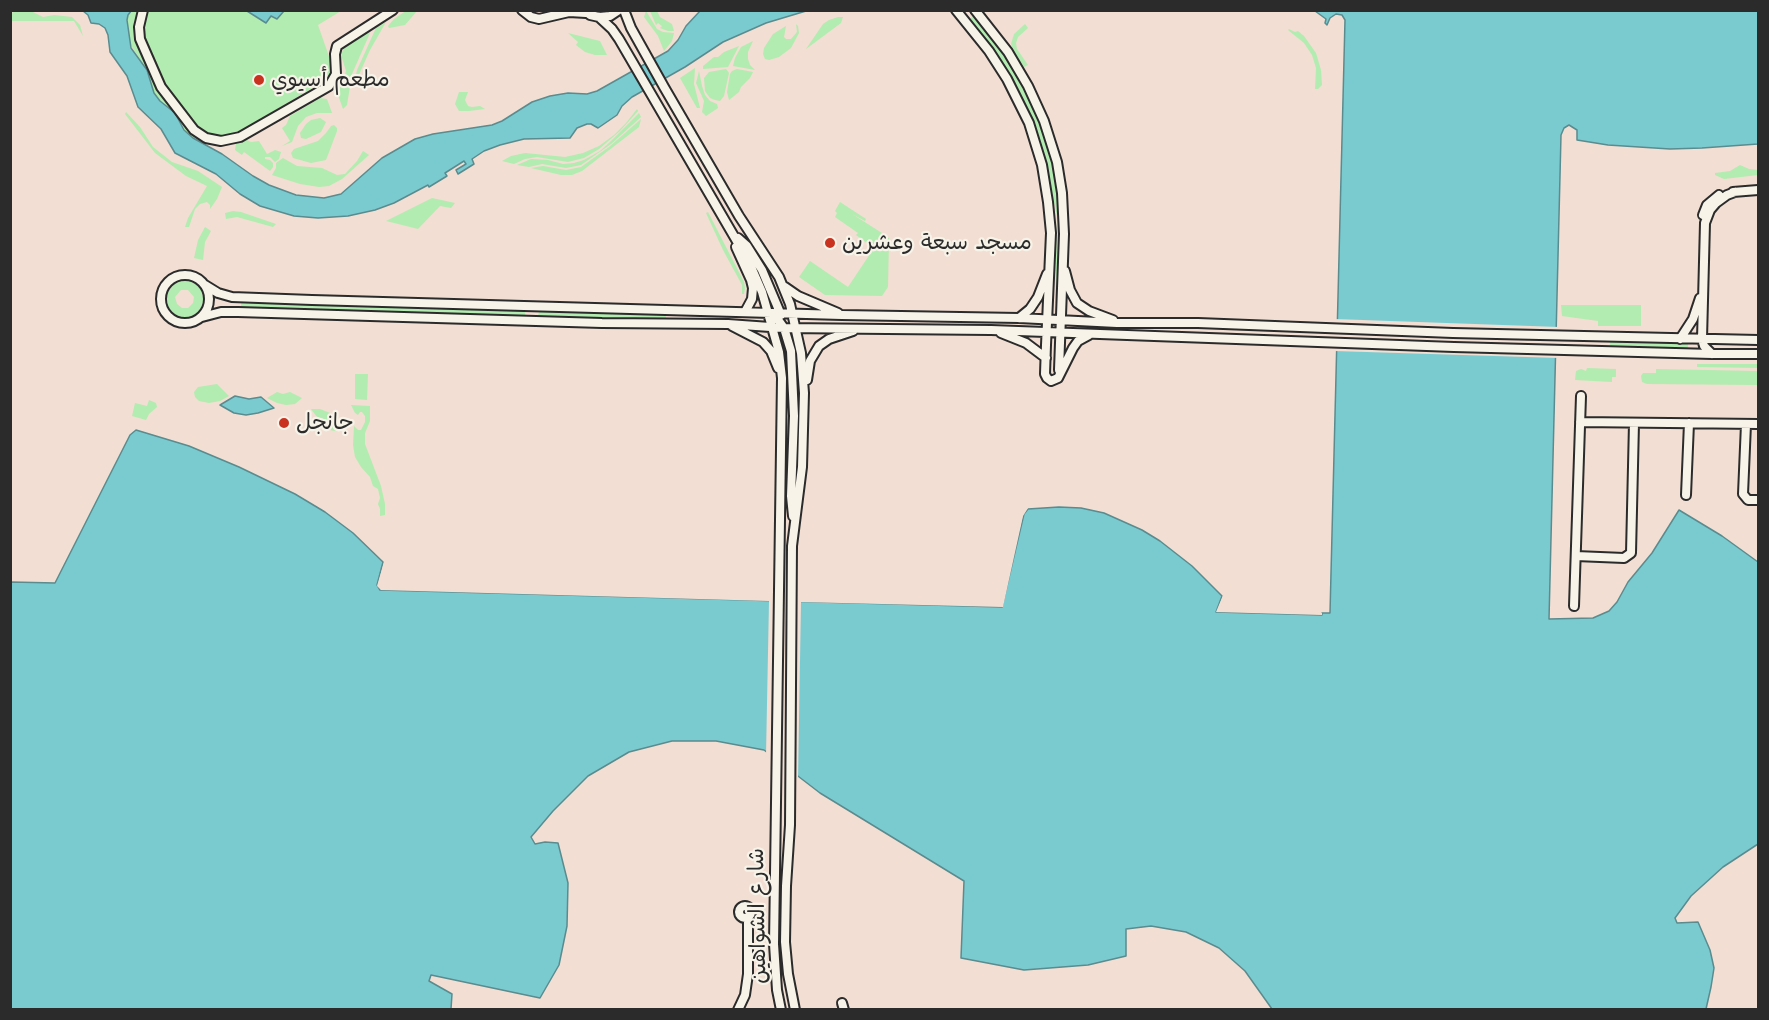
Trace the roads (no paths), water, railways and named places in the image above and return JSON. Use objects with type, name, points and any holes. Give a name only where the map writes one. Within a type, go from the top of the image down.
[{"type":"street","points":[[143,10],[139,27],[141,44],[163,91],[194,130],[206,138],[221,141],[240,137],[329,86],[336,74],[337,45],[393,10]]},
{"type":"street","points":[[522,10],[535,18],[544,19],[569,12],[585,12],[599,17],[612,29],[734,236],[738,254],[753,288],[752,299],[745,312]]},
{"type":"street","points":[[599,17],[610,16],[619,10]]},
{"type":"street","points":[[624,10],[631,28],[664,87],[739,216],[783,285],[792,313],[803,366],[802,467],[795,523]]},
{"type":"street","points":[[956,10],[980,38],[1003,72],[1035,138],[1042,165],[1051,233],[1046,332],[1047,378],[1054,381],[1058,378],[1075,345],[1090,335]]},
{"type":"street","points":[[975,10],[999,39],[1034,97],[1058,162],[1064,227],[1059,373]]},
{"type":"street","points":[[1712,354],[1704,346],[1702,339],[1706,219],[1723,197],[1735,192],[1758,190]]},
{"type":"street","points":[[734,236],[743,242],[758,262],[780,313],[788,324],[795,328]]},
{"type":"street","name":"شارع الشواهين","points":[[734,236],[758,282],[769,313],[779,352],[782,378],[774,969],[781,1010]]},
{"type":"street","points":[[1062,262],[1070,290],[1077,303],[1117,323]]},
{"type":"street","points":[[1019,318],[1030,309],[1038,297],[1050,264]]},
{"type":"street","points":[[1758,340],[239,297],[225,295],[205,285],[194,276],[180,275],[164,285],[160,298],[161,307],[166,315],[183,324],[202,317],[230,312],[728,324],[784,328],[991,330],[1324,343],[1758,354]]},
{"type":"street","points":[[202,317],[209,302],[205,285]]},
{"type":"street","points":[[783,285],[798,296],[842,315]]},
{"type":"street","points":[[1680,339],[1693,319],[1703,288]]},
{"type":"street","points":[[769,313],[784,328],[792,359],[794,416],[791,496],[795,523]]},
{"type":"street","points":[[728,324],[763,342],[771,351],[782,378]]},
{"type":"street","points":[[804,393],[810,361],[819,346],[829,339],[861,329]]},
{"type":"street","points":[[991,330],[1019,340],[1046,358]]},
{"type":"street","points":[[1574,606],[1581,396]]},
{"type":"street","points":[[1580,422],[1758,424]]},
{"type":"street","points":[[1576,556],[1624,558],[1631,554],[1634,423]]},
{"type":"street","points":[[1686,495],[1689,423]]},
{"type":"street","points":[[1746,424],[1743,494],[1748,500],[1758,500]]},
{"type":"street","name":"شارع الشواهين","points":[[795,523],[792,546],[790,825],[786,886],[788,974],[795,1010]]},
{"type":"street","points":[[738,1010],[745,995],[748,974],[748,918]]},
{"type":"water","points":[[83,11],[131,11],[127,20],[131,48],[147,70],[154,93],[175,113],[184,130],[193,138],[269,185],[296,195],[324,198],[341,194],[382,158],[415,139],[492,125],[532,102],[550,96],[568,93],[587,94],[597,91],[668,51],[700,11],[806,11],[766,23],[723,42],[632,97],[622,106],[617,115],[598,128],[587,124],[577,128],[570,138],[524,139],[500,145],[472,159],[474,164],[458,174],[456,170],[466,164],[464,161],[445,173],[447,176],[429,187],[428,185],[394,203],[348,216],[318,218],[294,216],[260,206],[240,194],[216,174],[175,153],[161,129],[138,107],[127,76],[110,52],[105,28],[91,23],[88,15]]},
{"type":"water","points":[[247,11],[284,11],[277,19],[271,16],[266,23]]},
{"type":"water","points":[[1315,11],[1758,11],[1758,144],[1670,149],[1608,145],[1577,140],[1577,130],[1569,125],[1564,128],[1561,135],[1549,619],[1593,618],[1609,611],[1628,582],[1652,553],[1679,510],[1722,536],[1758,562],[1758,844],[1723,867],[1691,896],[1675,918],[1677,923],[1698,922],[1710,950],[1714,968],[1706,1009],[1272,1009],[1245,971],[1219,948],[1186,932],[1151,926],[1126,929],[1126,956],[1088,965],[1024,970],[961,958],[964,881],[820,793],[764,750],[716,741],[672,741],[629,752],[588,776],[531,837],[535,844],[558,843],[568,883],[567,926],[559,965],[540,998],[431,975],[429,981],[452,994],[451,1009],[11,1010],[11,582],[55,583],[130,435],[136,430],[189,446],[239,467],[295,494],[325,512],[353,533],[383,562],[377,585],[380,590],[1002,607],[1024,514],[1028,509],[1059,507],[1081,508],[1104,513],[1160,541],[1192,566],[1222,596],[1216,612],[1322,615],[1322,613],[1330,613],[1345,20],[1342,15],[1336,14],[1330,18],[1327,25],[1326,19]]},
{"type":"water","points":[[235,396],[249,399],[261,397],[274,408],[246,415],[234,413],[220,405]]},
{"type":"place","name":"مطعم أسيوي","points":[[259,80]]},
{"type":"place","name":"مسجد سبعة وعشرين","points":[[830,243]]},
{"type":"place","name":"جانجل","points":[[284,423]]}]
